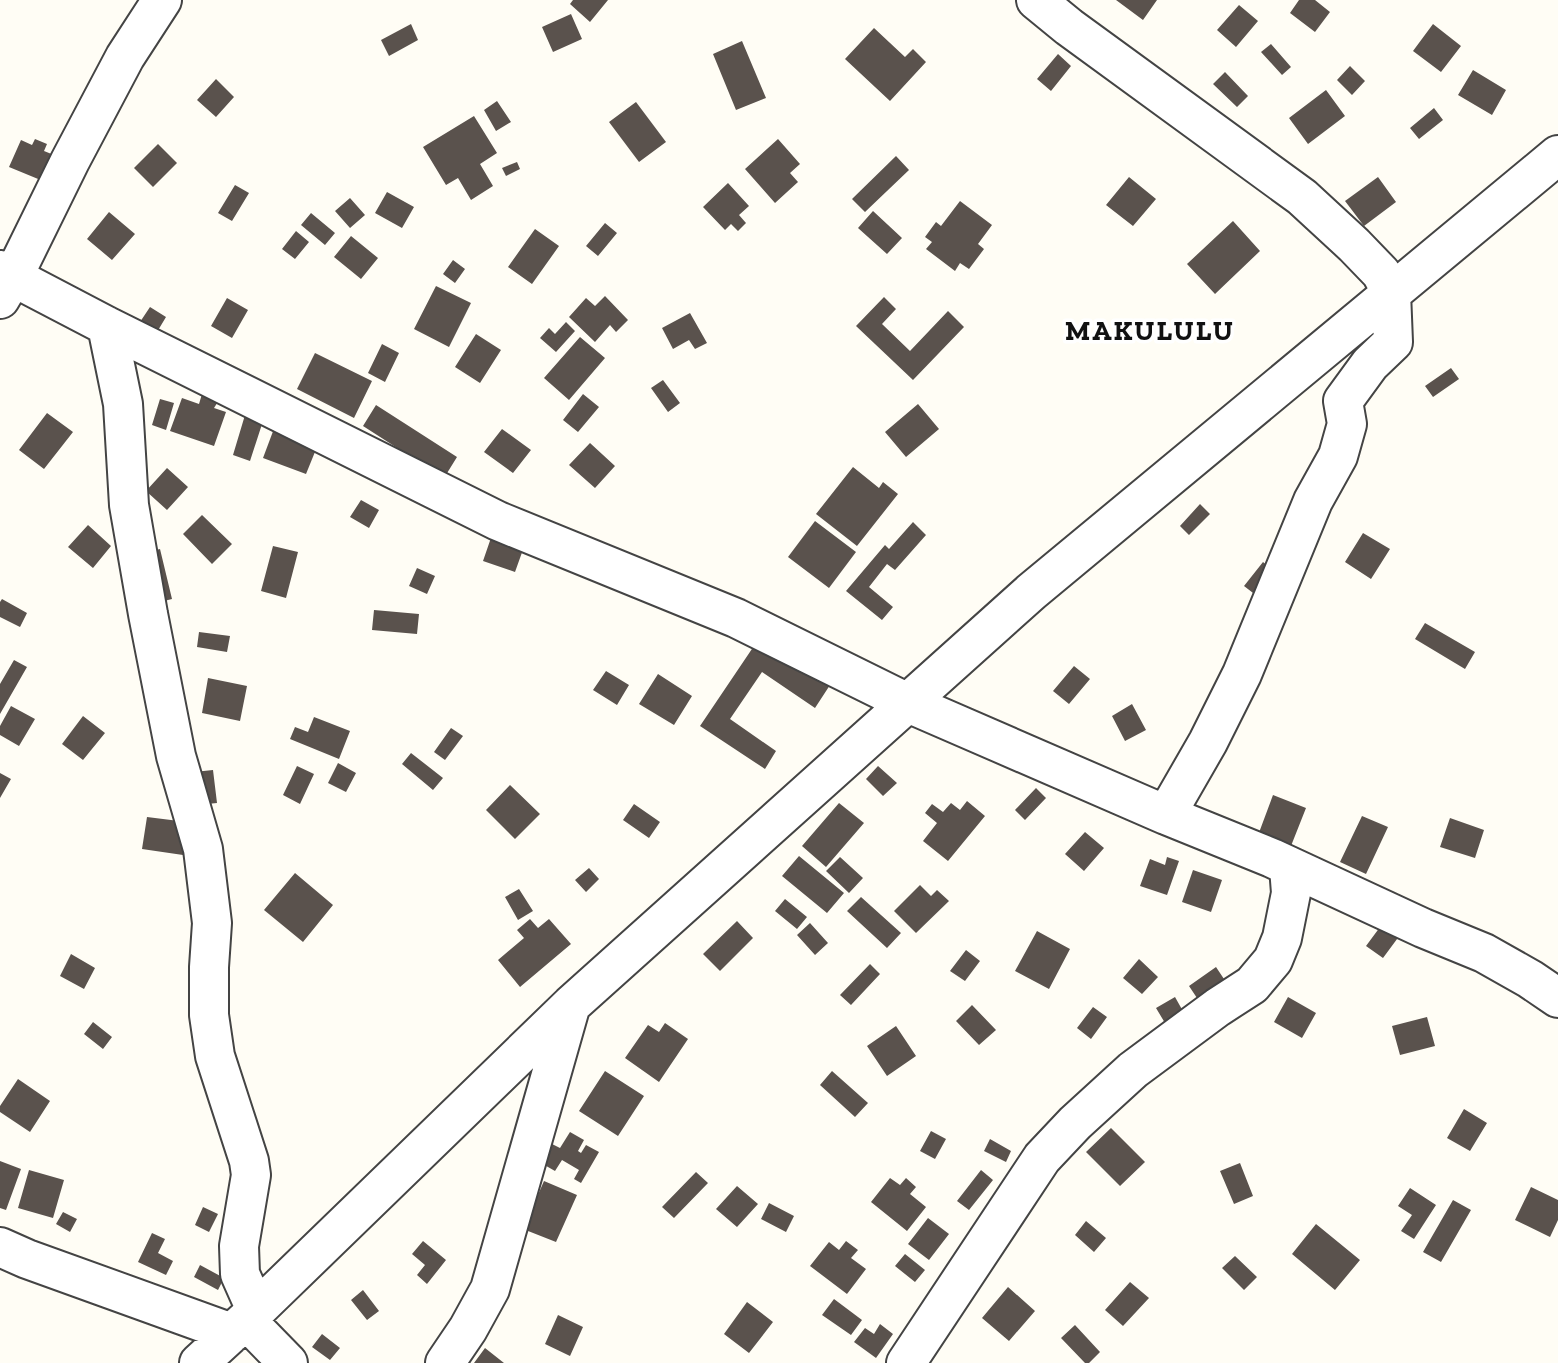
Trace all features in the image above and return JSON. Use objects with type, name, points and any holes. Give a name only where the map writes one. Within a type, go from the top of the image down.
[{"type":"street","points":[[162,0],[125,57],[4,282],[107,326],[498,521],[736,618],[908,703],[1484,953],[1558,998]]},
{"type":"street","points":[[1036,0],[1302,197],[1381,273],[1391,292],[1393,342],[1370,364],[1343,401],[1347,424],[1338,456],[1313,501],[1242,674],[1208,742],[1166,815]]},
{"type":"street","points":[[199,1363],[571,1005],[1031,592],[1558,155]]},
{"type":"street","points":[[107,326],[124,404],[129,505],[148,614],[176,756],[203,849],[212,923],[209,1015],[215,1056],[249,1161],[251,1175],[239,1246],[245,1321]]},
{"type":"street","points":[[906,1363],[1042,1158],[1075,1123],[1133,1070],[1252,985],[1273,960],[1282,938],[1290,893],[1289,867]]},
{"type":"street","points":[[445,1363],[490,1289],[571,1005]]},
{"type":"street","points":[[0,1247],[27,1259],[245,1321],[288,1363]]},
{"type":"building","points":[[573,0],[608,0],[590,22],[570,4]]},
{"type":"building","points":[[1116,0],[1157,0],[1143,20]]},
{"type":"building","points":[[1299,0],[1315,0],[1330,12],[1315,32],[1290,13]]},
{"type":"building","points":[[1239,5],[1258,21],[1236,47],[1217,30]]},
{"type":"building","points":[[571,14],[582,39],[553,52],[542,27]]},
{"type":"building","points":[[411,24],[418,40],[389,56],[381,40]]},
{"type":"building","points":[[1433,24],[1461,46],[1441,72],[1413,51]]},
{"type":"building","points":[[874,28],[905,57],[913,49],[926,62],[890,101],[845,59]]},
{"type":"building","points":[[742,41],[766,98],[736,110],[713,54]]},
{"type":"building","points":[[1271,44],[1291,67],[1282,75],[1261,52]]},
{"type":"building","points":[[1058,54],[1071,66],[1051,91],[1037,79]]},
{"type":"building","points":[[1350,66],[1365,81],[1352,95],[1337,80]]},
{"type":"building","points":[[1473,70],[1506,90],[1492,115],[1458,95]]},
{"type":"building","points":[[1225,72],[1248,96],[1237,107],[1213,84]]},
{"type":"building","points":[[216,79],[234,97],[216,117],[197,100]]},
{"type":"building","points":[[1326,90],[1345,116],[1308,144],[1289,118]]},
{"type":"building","points":[[497,101],[511,122],[496,131],[484,110]]},
{"type":"building","points":[[636,102],[666,142],[639,162],[609,122]]},
{"type":"building","points":[[1434,108],[1443,120],[1419,139],[1410,128]]},
{"type":"building","points":[[474,116],[497,153],[480,164],[493,186],[471,200],[458,178],[446,185],[423,147]]},
{"type":"building","points":[[35,139],[47,144],[44,151],[54,155],[43,181],[9,167],[21,140],[32,145]]},
{"type":"building","points":[[778,139],[800,164],[790,173],[798,182],[775,203],[745,169]]},
{"type":"building","points":[[158,144],[177,163],[153,187],[134,168]]},
{"type":"building","points":[[896,156],[909,170],[865,212],[852,199]]},
{"type":"building","points":[[517,162],[520,169],[506,176],[502,168]]},
{"type":"building","points":[[1129,177],[1156,199],[1133,226],[1106,205]]},
{"type":"building","points":[[1378,177],[1396,202],[1364,226],[1345,201]]},
{"type":"building","points":[[728,183],[749,206],[739,215],[746,223],[738,231],[731,224],[725,230],[703,207]]},
{"type":"building","points":[[235,185],[249,193],[232,221],[218,213]]},
{"type":"building","points":[[387,192],[414,207],[402,228],[375,213]]},
{"type":"building","points":[[350,198],[365,215],[350,228],[335,211]]},
{"type":"building","points":[[960,201],[992,225],[978,244],[984,249],[969,269],[960,263],[955,271],[926,249],[932,242],[925,237],[936,222],[941,226]]},
{"type":"building","points":[[873,211],[902,238],[887,254],[858,228]]},
{"type":"building","points":[[109,212],[135,234],[112,260],[87,239]]},
{"type":"building","points":[[311,213],[335,233],[325,245],[301,225]]},
{"type":"building","points":[[1233,221],[1260,251],[1215,294],[1187,264]]},
{"type":"building","points":[[605,223],[617,233],[598,256],[586,246]]},
{"type":"building","points":[[535,229],[559,246],[532,284],[508,267]]},
{"type":"building","points":[[296,231],[309,242],[295,259],[282,249]]},
{"type":"building","points":[[351,236],[378,258],[361,279],[334,257]]},
{"type":"building","points":[[453,260],[465,269],[455,283],[443,274]]},
{"type":"building","points":[[436,286],[471,303],[449,347],[414,329]]},
{"type":"building","points":[[605,296],[628,320],[616,332],[610,325],[595,342],[569,317],[586,298],[595,306]]},
{"type":"building","points":[[884,297],[896,309],[882,324],[910,351],[948,311],[964,327],[913,380],[856,326]]},
{"type":"building","points":[[227,298],[248,310],[232,338],[211,326]]},
{"type":"building","points":[[150,307],[166,317],[157,332],[140,322]]},
{"type":"building","points":[[690,313],[707,343],[695,349],[689,340],[673,349],[662,328]]},
{"type":"building","points":[[566,322],[575,331],[556,352],[540,338],[549,328],[555,334]]},
{"type":"building","points":[[476,334],[501,350],[480,383],[455,367]]},
{"type":"building","points":[[580,337],[605,358],[569,400],[544,378]]},
{"type":"building","points":[[382,344],[399,353],[385,382],[368,373]]},
{"type":"building","points":[[315,353],[372,381],[354,418],[297,389]]},
{"type":"building","points":[[1451,368],[1459,379],[1433,397],[1425,386]]},
{"type":"building","points":[[663,380],[680,403],[668,412],[651,388]]},
{"type":"building","points":[[202,394],[219,400],[214,408],[226,412],[214,446],[170,431],[182,398],[199,404]]},
{"type":"building","points":[[583,394],[599,407],[578,432],[563,420]]},
{"type":"building","points":[[160,399],[174,403],[166,430],[152,425]]},
{"type":"building","points":[[918,404],[939,429],[906,457],[885,432]]},
{"type":"building","points":[[376,405],[457,457],[444,478],[363,426]]},
{"type":"building","points":[[47,413],[73,432],[44,469],[19,450]]},
{"type":"building","points":[[245,415],[263,421],[250,461],[233,455]]},
{"type":"building","points":[[275,426],[319,442],[306,474],[263,458]]},
{"type":"building","points":[[502,429],[531,450],[513,473],[484,452]]},
{"type":"building","points":[[590,443],[615,466],[595,488],[569,465]]},
{"type":"building","points":[[853,467],[879,488],[883,482],[898,494],[857,546],[816,514]]},
{"type":"building","points":[[167,468],[188,487],[167,510],[146,491]]},
{"type":"building","points":[[361,500],[379,510],[369,528],[350,517]]},
{"type":"building","points":[[1200,504],[1210,514],[1189,535],[1180,526]]},
{"type":"building","points":[[202,515],[232,544],[212,564],[183,534]]},
{"type":"building","points":[[815,521],[856,552],[829,588],[788,557]]},
{"type":"building","points":[[913,522],[926,535],[895,570],[887,564],[869,587],[893,607],[882,620],[846,591],[885,545],[889,549]]},
{"type":"building","points":[[88,525],[111,546],[93,568],[68,547]]},
{"type":"building","points":[[493,532],[525,544],[515,572],[483,561]]},
{"type":"building","points":[[1363,533],[1390,549],[1371,579],[1345,562]]},
{"type":"building","points":[[273,546],[298,552],[286,598],[261,591]]},
{"type":"building","points":[[160,549],[172,599],[156,603],[144,553]]},
{"type":"building","points":[[1263,562],[1276,573],[1257,596],[1244,586]]},
{"type":"building","points":[[417,568],[435,576],[427,594],[409,586]]},
{"type":"building","points":[[2,599],[27,613],[20,627],[0,617]]},
{"type":"building","points":[[374,610],[419,614],[417,634],[372,630]]},
{"type":"building","points":[[1425,623],[1475,652],[1465,669],[1415,639]]},
{"type":"building","points":[[199,632],[230,636],[227,652],[197,647]]},
{"type":"building","points":[[760,637],[830,685],[815,708],[762,672],[730,719],[776,751],[765,769],[700,726]]},
{"type":"building","points":[[14,660],[27,667],[0,714],[0,684]]},
{"type":"building","points":[[1074,666],[1090,679],[1069,704],[1053,691]]},
{"type":"building","points":[[606,671],[629,685],[617,705],[593,690]]},
{"type":"building","points":[[658,674],[692,696],[674,725],[639,704]]},
{"type":"building","points":[[208,678],[247,686],[240,721],[202,713]]},
{"type":"building","points":[[1132,704],[1146,730],[1125,741],[1112,716]]},
{"type":"building","points":[[11,706],[35,719],[19,746],[0,735],[0,726]]},
{"type":"building","points":[[83,716],[105,733],[83,760],[62,744]]},
{"type":"building","points":[[314,717],[350,731],[339,759],[290,739],[295,727],[308,732]]},
{"type":"building","points":[[451,728],[463,736],[445,760],[434,752]]},
{"type":"building","points":[[411,753],[443,778],[433,790],[402,764]]},
{"type":"building","points":[[338,763],[356,773],[346,792],[328,783]]},
{"type":"building","points":[[297,766],[314,774],[300,804],[283,795]]},
{"type":"building","points":[[878,766],[897,783],[883,796],[866,779]]},
{"type":"building","points":[[213,770],[217,803],[197,805],[194,772]]},
{"type":"building","points":[[0,773],[11,779],[0,798]]},
{"type":"building","points":[[510,785],[540,814],[515,839],[486,810]]},
{"type":"building","points":[[1036,788],[1046,798],[1025,820],[1015,810]]},
{"type":"building","points":[[1273,795],[1306,808],[1289,851],[1257,838]]},
{"type":"building","points":[[967,801],[985,816],[948,861],[923,841],[937,823],[925,813],[932,804],[943,812],[951,803],[960,810]]},
{"type":"building","points":[[839,803],[864,823],[826,867],[802,846]]},
{"type":"building","points":[[634,804],[660,822],[649,838],[623,820]]},
{"type":"building","points":[[1362,816],[1388,827],[1366,874],[1340,862]]},
{"type":"building","points":[[147,817],[187,822],[183,855],[142,849]]},
{"type":"building","points":[[1450,818],[1484,830],[1475,858],[1440,847]]},
{"type":"building","points":[[1085,832],[1104,848],[1084,871],[1065,854]]},
{"type":"building","points":[[799,856],[844,893],[827,913],[782,876]]},
{"type":"building","points":[[840,857],[863,878],[849,893],[826,871]]},
{"type":"building","points":[[1167,857],[1179,861],[1167,895],[1140,886],[1150,859],[1165,865]]},
{"type":"building","points":[[589,868],[599,879],[586,892],[575,880]]},
{"type":"building","points":[[1193,870],[1222,880],[1211,912],[1182,902]]},
{"type":"building","points":[[295,873],[333,905],[303,942],[264,910]]},
{"type":"building","points":[[920,885],[931,896],[937,890],[949,901],[916,933],[894,911]]},
{"type":"building","points":[[519,889],[533,911],[518,920],[505,897]]},
{"type":"building","points":[[861,897],[901,933],[887,948],[847,911]]},
{"type":"building","points":[[785,899],[807,917],[797,929],[775,911]]},
{"type":"building","points":[[530,919],[538,928],[549,919],[571,944],[520,987],[498,960],[524,938],[517,930]]},
{"type":"building","points":[[737,921],[753,938],[720,971],[703,954]]},
{"type":"building","points":[[810,923],[828,943],[815,955],[797,935]]},
{"type":"building","points":[[1383,923],[1400,935],[1383,958],[1366,946]]},
{"type":"building","points":[[1037,931],[1070,949],[1049,989],[1015,971]]},
{"type":"building","points":[[966,950],[980,961],[965,981],[950,971]]},
{"type":"building","points":[[71,954],[95,968],[84,989],[60,976]]},
{"type":"building","points":[[1139,959],[1158,977],[1142,994],[1123,978]]},
{"type":"building","points":[[870,964],[880,974],[851,1005],[840,995]]},
{"type":"building","points":[[1216,967],[1226,982],[1199,1001],[1189,986]]},
{"type":"building","points":[[1175,997],[1184,1013],[1165,1023],[1156,1008]]},
{"type":"building","points":[[1288,997],[1316,1013],[1302,1038],[1274,1022]]},
{"type":"building","points":[[972,1005],[996,1030],[979,1045],[956,1021]]},
{"type":"building","points":[[1093,1007],[1107,1017],[1091,1039],[1077,1028]]},
{"type":"building","points":[[1427,1017],[1435,1046],[1400,1055],[1392,1026]]},
{"type":"building","points":[[93,1022],[112,1037],[103,1049],[84,1034]]},
{"type":"building","points":[[665,1023],[688,1039],[659,1082],[625,1058],[648,1025],[659,1032]]},
{"type":"building","points":[[896,1026],[916,1056],[887,1076],[867,1046]]},
{"type":"building","points":[[605,1071],[644,1096],[618,1136],[579,1111]]},
{"type":"building","points":[[832,1071],[868,1103],[855,1117],[820,1085]]},
{"type":"building","points":[[18,1079],[50,1101],[30,1132],[0,1112],[0,1106]]},
{"type":"building","points":[[1464,1109],[1487,1123],[1470,1151],[1447,1138]]},
{"type":"building","points":[[1111,1128],[1145,1162],[1120,1186],[1086,1152]]},
{"type":"building","points":[[931,1131],[946,1139],[935,1159],[920,1151]]},
{"type":"building","points":[[570,1132],[584,1140],[578,1151],[581,1153],[586,1145],[599,1152],[581,1183],[574,1179],[579,1170],[562,1160],[555,1171],[541,1163],[552,1144],[560,1148]]},
{"type":"building","points":[[990,1139],[1011,1151],[1006,1162],[984,1151]]},
{"type":"building","points":[[0,1161],[21,1169],[6,1210],[0,1208]]},
{"type":"building","points":[[1240,1163],[1253,1196],[1234,1204],[1220,1171]]},
{"type":"building","points":[[29,1170],[64,1180],[53,1218],[18,1208]]},
{"type":"building","points":[[981,1170],[993,1180],[969,1210],[957,1201]]},
{"type":"building","points":[[696,1172],[708,1183],[674,1218],[662,1207]]},
{"type":"building","points":[[890,1178],[900,1185],[906,1178],[916,1187],[910,1194],[926,1207],[907,1231],[871,1202]]},
{"type":"building","points":[[544,1181],[577,1195],[556,1242],[523,1229]]},
{"type":"building","points":[[737,1186],[758,1204],[737,1227],[716,1209]]},
{"type":"building","points":[[1531,1187],[1558,1200],[1558,1220],[1550,1237],[1515,1220]]},
{"type":"building","points":[[1410,1188],[1436,1205],[1414,1239],[1401,1231],[1412,1215],[1398,1206]]},
{"type":"building","points":[[1453,1200],[1471,1210],[1441,1262],[1423,1252]]},
{"type":"building","points":[[769,1203],[794,1216],[786,1232],[761,1219]]},
{"type":"building","points":[[203,1207],[218,1214],[209,1232],[195,1225]]},
{"type":"building","points":[[63,1212],[77,1219],[70,1232],[56,1224]]},
{"type":"building","points":[[928,1218],[949,1234],[929,1260],[908,1244]]},
{"type":"building","points":[[1086,1221],[1106,1238],[1094,1252],[1075,1235]]},
{"type":"building","points":[[1316,1224],[1360,1260],[1335,1290],[1292,1254]]},
{"type":"building","points":[[152,1233],[165,1239],[158,1253],[173,1261],[166,1275],[138,1262]]},
{"type":"building","points":[[423,1241],[446,1260],[427,1284],[417,1275],[425,1265],[412,1254]]},
{"type":"building","points":[[846,1241],[858,1250],[851,1258],[866,1269],[847,1294],[810,1266],[829,1242],[839,1250]]},
{"type":"building","points":[[905,1254],[925,1270],[915,1282],[895,1266]]},
{"type":"building","points":[[1235,1256],[1257,1277],[1244,1290],[1222,1268]]},
{"type":"building","points":[[200,1265],[224,1278],[218,1290],[194,1277]]},
{"type":"building","points":[[1130,1282],[1149,1298],[1123,1326],[1105,1310]]},
{"type":"building","points":[[1008,1287],[1035,1311],[1009,1341],[982,1318]]},
{"type":"building","points":[[363,1290],[379,1311],[367,1320],[351,1300]]},
{"type":"building","points":[[834,1299],[862,1320],[851,1335],[822,1315]]},
{"type":"building","points":[[747,1302],[773,1322],[749,1353],[724,1334]]},
{"type":"building","points":[[558,1315],[583,1327],[570,1356],[545,1344]]},
{"type":"building","points":[[880,1324],[893,1334],[876,1358],[854,1342],[865,1328],[874,1334]]},
{"type":"building","points":[[1075,1325],[1100,1352],[1089,1363],[1085,1363],[1061,1338]]},
{"type":"building","points":[[322,1334],[340,1348],[330,1360],[312,1347]]},
{"type":"building","points":[[485,1348],[504,1363],[474,1363]]},
{"type":"district","name":"MAKULULU","points":[[1150,330]]}]
